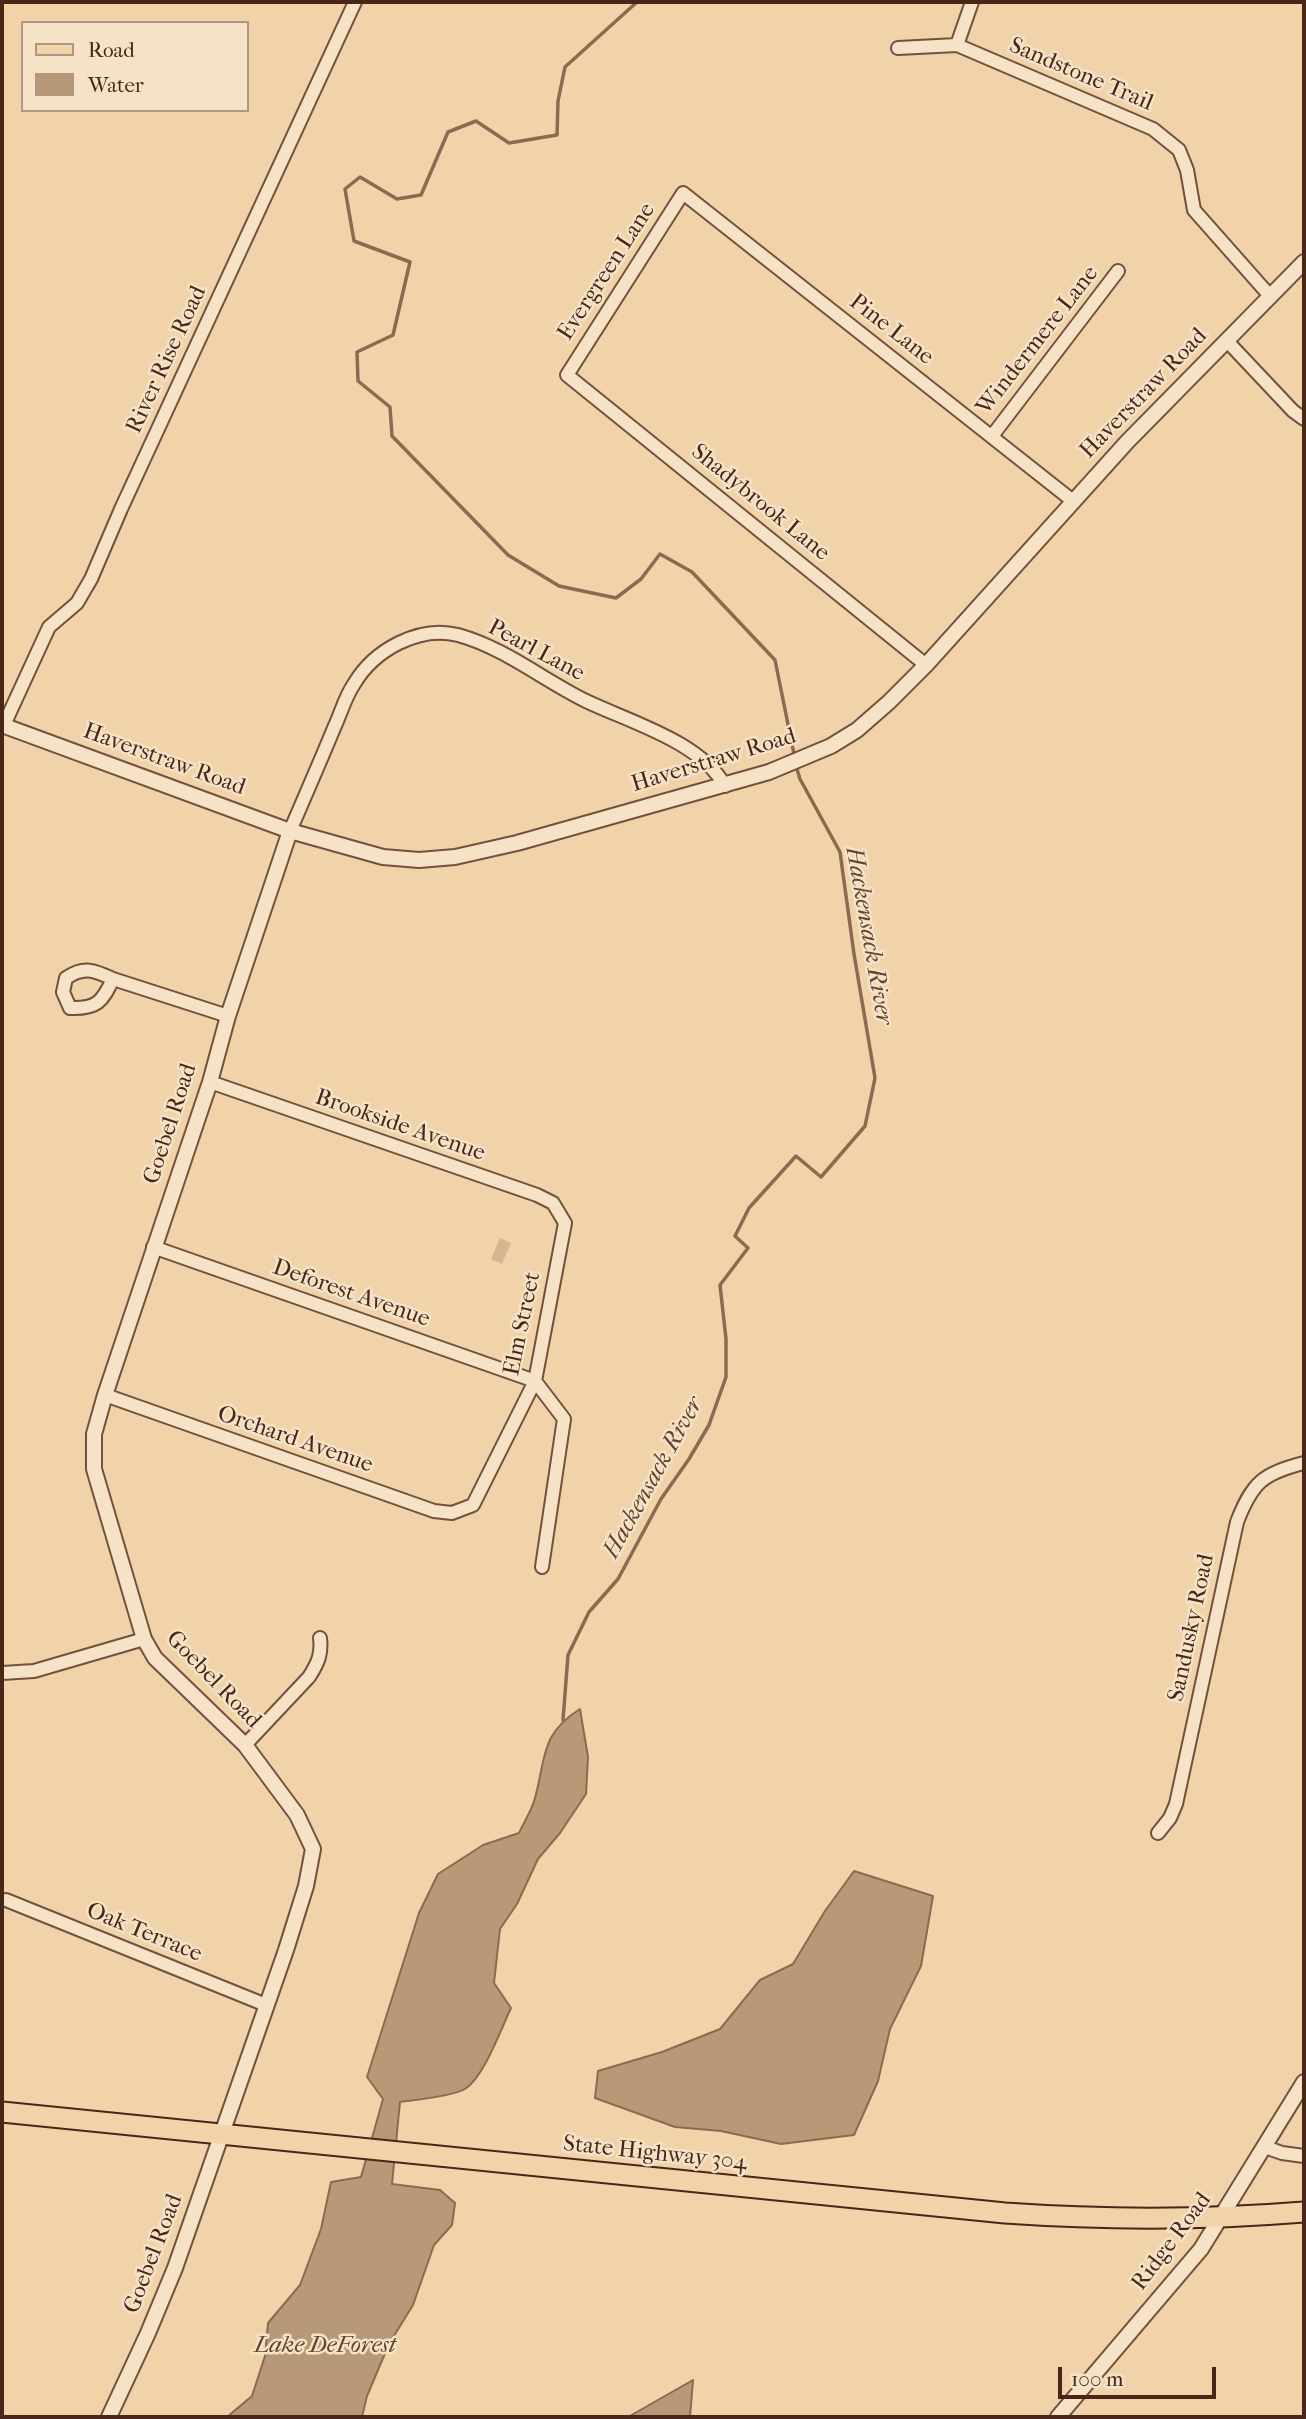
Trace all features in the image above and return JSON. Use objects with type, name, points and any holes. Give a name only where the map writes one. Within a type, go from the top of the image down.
[{"type":"main road","name":"State Highway 304","points":[[2,2112],[1005,2213],[1103,2218],[1222,2217],[1304,2212]]},
{"type":"street","name":"River Rise Road","points":[[3,725],[49,627],[77,603],[91,579],[355,2]]},
{"type":"street","points":[[898,48],[957,45],[972,2]]},
{"type":"street","name":"Sandstone Trail","points":[[957,45],[1153,129],[1179,150],[1187,170],[1194,210],[1270,296]]},
{"type":"street","name":"Evergreen Lane","points":[[567,375],[683,193]]},
{"type":"street","name":"Pine Lane","points":[[683,193],[1073,501]]},
{"type":"street","name":"Haverstraw Road","points":[[3,725],[290,831],[383,857],[419,860],[455,857],[517,843],[725,786],[802,760],[857,730],[889,702],[926,665],[1127,442],[1304,262]]},
{"type":"street","name":"Windermere Lane","points":[[992,436],[1118,271]]},
{"type":"street","points":[[1227,341],[1293,411],[1304,419]]},
{"type":"street","name":"Shadybrook Lane","points":[[567,375],[926,665]]},
{"type":"street","name":"Pearl Lane","points":[[290,831],[353,684],[370,663],[389,647],[436,634],[456,635],[482,643],[583,699],[670,739],[704,759],[718,772],[725,786]]},
{"type":"street","name":"Goebel Road","points":[[109,2417],[175,2268],[306,1886],[313,1849],[297,1815],[245,1745],[155,1658],[144,1639],[94,1469],[94,1434],[105,1395],[210,1083],[228,1016],[290,831]]},
{"type":"street","points":[[113,979],[228,1016]]},
{"type":"street","name":"Brookside Avenue","points":[[210,1083],[537,1195],[553,1203],[565,1223]]},
{"type":"street","name":"Elm Street","points":[[473,1505],[535,1381],[565,1223]]},
{"type":"street","name":"Deforest Avenue","points":[[153,1247],[535,1381]]},
{"type":"street","points":[[535,1381],[564,1419],[541,1567]]},
{"type":"street","name":"Orchard Avenue","points":[[105,1395],[433,1511],[452,1513],[473,1505]]},
{"type":"street","name":"Sandusky Road","points":[[1158,1833],[1170,1818],[1176,1804],[1237,1522],[1246,1498],[1265,1476],[1304,1463]]},
{"type":"street","points":[[245,1745],[309,1677],[321,1652],[320,1638]]},
{"type":"street","points":[[2,1673],[34,1671],[144,1639]]},
{"type":"street","name":"Oak Terrace","points":[[6,1900],[266,2006]]},
{"type":"street","name":"Ridge Road","points":[[1058,2417],[1182,2273],[1222,2217],[1304,2082]]},
{"type":"street","points":[[1265,2147],[1304,2156]]},
{"type":"shaded area","points":[[500,1238],[511,1243],[502,1264],[491,1259]]},
{"type":"water","name":"Lake DeForest","points":[[580,1709],[588,1757],[586,1794],[560,1833],[538,1859],[517,1904],[500,1929],[494,1983],[511,2008],[497,2040],[479,2074],[465,2089],[444,2096],[400,2102],[392,2184],[440,2190],[455,2203],[452,2225],[434,2245],[413,2305],[389,2344],[367,2396],[362,2417],[227,2417],[252,2396],[265,2356],[268,2323],[300,2285],[321,2229],[331,2182],[361,2177],[383,2099],[367,2077],[419,1913],[438,1874],[483,1845],[519,1833],[534,1802],[551,1738],[567,1718]]},
{"type":"water","points":[[854,1871],[933,1896],[921,1966],[890,2029],[878,2081],[854,2135],[781,2144],[721,2131],[675,2127],[595,2098],[598,2071],[662,2052],[720,2029],[760,1980],[793,1964],[825,1911]]},
{"type":"water","points":[[693,2380],[690,2417],[628,2417]]},
{"type":"waterway","name":"Hackensack River","points":[[637,2],[565,67],[558,101],[557,135],[509,143],[476,121],[448,132],[421,195],[397,199],[360,177],[345,189],[354,241],[410,262],[393,335],[357,352],[358,381],[390,407],[392,436],[508,555],[559,586],[616,598],[641,579],[660,554],[692,572],[775,660],[795,759]]},
{"type":"waterway","name":"Hackensack River","points":[[563,1720],[568,1655],[589,1612],[618,1579],[661,1499],[709,1425],[726,1377],[726,1339],[720,1285],[748,1248],[735,1236],[749,1208],[796,1156],[821,1177],[865,1126],[875,1078],[840,852],[800,779],[796,766]]}]
